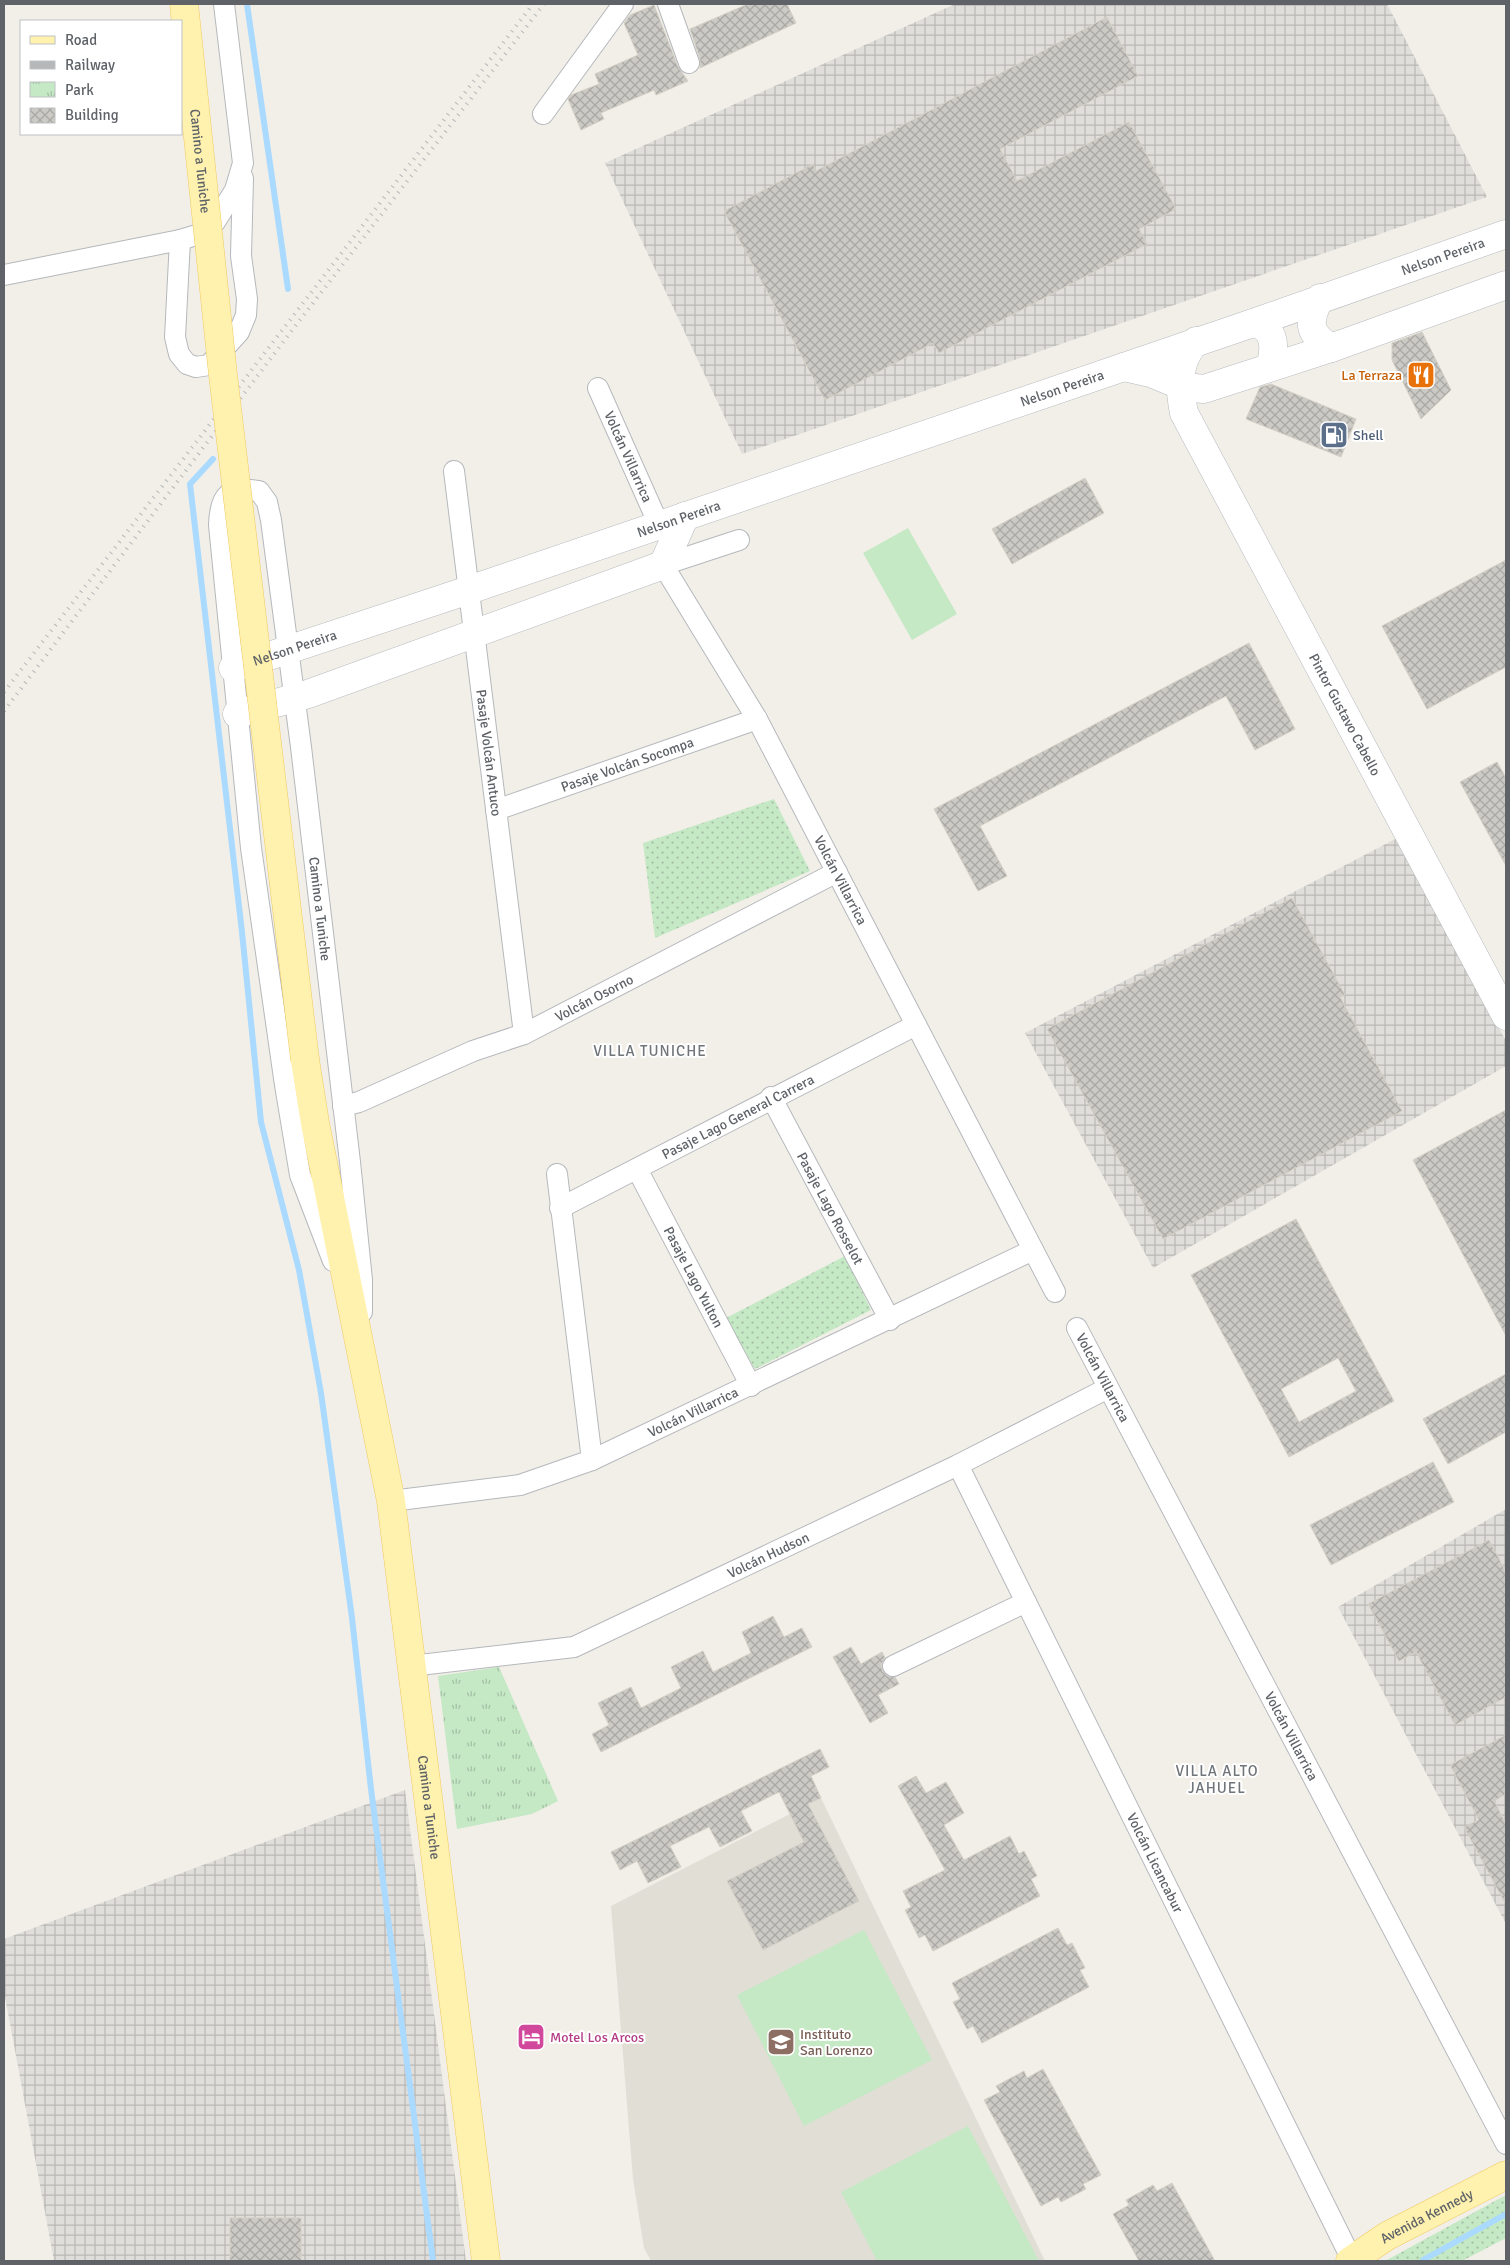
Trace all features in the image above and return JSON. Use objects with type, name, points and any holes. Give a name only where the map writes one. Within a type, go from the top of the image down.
[{"type":"main road","name":"Camino a Tuniche","points":[[184,4],[224,385],[306,1060],[315,1123],[391,1501],[486,2261]]},
{"type":"main road","name":"Avenida Kennedy","points":[[1351,2260],[1387,2236],[1506,2175]]},
{"type":"street","name":"Camino a Tuniche","points":[[224,4],[243,163],[241,256],[247,299],[246,315],[239,332],[208,365],[196,367],[187,364],[179,354],[175,337],[180,240],[203,233],[215,222],[234,190],[243,163]]},
{"type":"street","points":[[542,114],[623,4]]},
{"type":"street","points":[[668,4],[689,63]]},
{"type":"street","name":"Nelson Pereira","points":[[232,668],[469,590],[1124,367],[1506,234]]},
{"type":"street","points":[[4,275],[180,240]]},
{"type":"street","points":[[1124,367],[1151,373],[1180,386],[1204,388],[1331,348],[1506,284]]},
{"type":"street","points":[[1320,298],[1311,318],[1312,327],[1322,342],[1331,348]]},
{"type":"street","points":[[1253,323],[1259,324],[1268,330],[1272,338],[1274,347],[1270,367]]},
{"type":"street","name":"Pintor Gustavo Cabello","points":[[1196,341],[1183,359],[1180,386],[1184,413],[1506,1016]]},
{"type":"street","name":"Volcán Villarrica","points":[[598,388],[659,525]]},
{"type":"street","name":"Pasaje Volcán Antuco","points":[[454,471],[524,1034]]},
{"type":"street","name":"Camino a Tuniche","points":[[353,1313],[300,1175],[251,848],[219,526],[222,500],[228,493],[245,489],[259,492],[267,502],[271,520],[343,1106],[362,1280],[362,1354]]},
{"type":"street","points":[[663,565],[685,516]]},
{"type":"street","points":[[237,714],[294,698],[475,635],[663,565],[739,540]]},
{"type":"street","name":"Volcán Villarrica","points":[[663,565],[757,719],[1055,1292]]},
{"type":"street","name":"Pasaje Volcán Socompa","points":[[496,810],[757,719]]},
{"type":"street","name":"Volcán Osorno","points":[[343,1106],[359,1102],[473,1051],[524,1034],[836,872]]},
{"type":"street","name":"Pasaje Lago General Carrera","points":[[560,1208],[771,1097],[916,1025]]},
{"type":"street","name":"Pasaje Lago Rosselot","points":[[771,1097],[890,1320]]},
{"type":"street","name":"Pasaje Lago Yulton","points":[[637,1169],[752,1386]]},
{"type":"street","points":[[557,1174],[592,1460]]},
{"type":"street","name":"Volcán Villarrica","points":[[391,1501],[520,1485],[592,1460],[752,1386],[1033,1250]]},
{"type":"street","name":"Volcán Villarrica","points":[[1077,1328],[1506,2144]]},
{"type":"street","name":"Volcán Hudson","points":[[411,1666],[574,1647],[958,1465],[1108,1388]]},
{"type":"street","name":"Volcán Licancabur","points":[[958,1465],[1351,2260]]},
{"type":"street","points":[[893,1666],[1026,1602]]},
{"type":"shaded area","points":[[955,4],[1387,4],[1487,197],[742,454],[605,163]]},
{"type":"shaded area","points":[[1397,838],[1506,1041],[1506,1066],[1153,1268],[1025,1033]]},
{"type":"shaded area","points":[[1506,1509],[1506,1924],[1338,1607]]},
{"type":"shaded area","points":[[405,1790],[466,2261],[54,2261],[4,1991],[4,1939]]},
{"type":"shaded area","name":"Instituto San Lorenzo","points":[[821,1798],[1045,2261],[651,2261],[644,2248],[633,2179],[611,1906]]},
{"type":"green space","points":[[908,528],[957,614],[912,640],[863,553]]},
{"type":"green space","points":[[774,799],[810,871],[655,938],[643,843]]},
{"type":"green space","points":[[845,1256],[871,1310],[755,1369],[726,1318]]},
{"type":"green space","points":[[499,1667],[558,1801],[532,1814],[457,1829],[438,1676]]},
{"type":"green space","points":[[864,1930],[932,2060],[804,2126],[737,1995]]},
{"type":"green space","points":[[968,2126],[1039,2261],[877,2261],[841,2192]]},
{"type":"green space","points":[[1506,2195],[1506,2238],[1462,2261],[1385,2261]]},
{"type":"building","points":[[748,4],[787,4],[796,23],[700,68],[700,59],[690,29]]},
{"type":"building","points":[[654,5],[678,67],[688,81],[656,95],[654,90],[601,113],[604,119],[581,130],[568,99],[571,95],[599,84],[595,74],[638,55],[624,23],[630,15]]},
{"type":"building","points":[[1107,17],[1138,76],[1000,149],[1017,181],[1129,122],[1176,209],[1139,229],[1147,244],[939,353],[933,343],[825,400],[724,211],[813,164],[816,171]]},
{"type":"building","name":"La Terraza","points":[[1422,332],[1451,390],[1421,419],[1392,360],[1392,343]]},
{"type":"building","points":[[1271,384],[1356,419],[1341,457],[1246,419],[1260,387]]},
{"type":"building","points":[[1085,478],[1104,513],[1012,564],[992,529]]},
{"type":"building","points":[[1506,560],[1506,667],[1427,709],[1382,626]]},
{"type":"building","points":[[1249,643],[1295,729],[1255,750],[1226,696],[980,826],[1007,876],[978,891],[934,809]]},
{"type":"building","points":[[1497,762],[1506,778],[1506,866],[1460,782]]},
{"type":"building","points":[[1292,898],[1345,995],[1340,997],[1402,1111],[1163,1239],[1047,1029]]},
{"type":"building","points":[[1506,1110],[1506,1336],[1413,1160]]},
{"type":"building","points":[[1296,1219],[1394,1401],[1289,1457],[1191,1275]],"holes":[[[1338,1358],[1356,1391],[1299,1422],[1281,1389]]]},
{"type":"building","points":[[1506,1374],[1506,1432],[1448,1464],[1423,1419]]},
{"type":"building","points":[[1433,1462],[1454,1502],[1331,1565],[1310,1525]]},
{"type":"building","points":[[1489,1540],[1506,1572],[1506,1697],[1455,1725],[1416,1652],[1399,1661],[1368,1604]]},
{"type":"building","points":[[773,1616],[784,1637],[802,1628],[812,1647],[601,1752],[592,1734],[609,1725],[598,1703],[631,1687],[641,1708],[681,1688],[671,1667],[703,1651],[713,1672],[751,1653],[742,1632]]},
{"type":"building","points":[[851,1647],[861,1664],[882,1652],[885,1658],[881,1665],[883,1672],[887,1676],[895,1677],[899,1684],[878,1695],[888,1713],[870,1723],[833,1657]]},
{"type":"building","points":[[1506,1735],[1506,1794],[1494,1801],[1506,1824],[1506,1905],[1464,1827],[1479,1820],[1450,1765]]},
{"type":"building","points":[[820,1749],[829,1767],[811,1776],[821,1798],[808,1804],[859,1901],[763,1950],[727,1881],[804,1842],[779,1792],[741,1811],[752,1831],[720,1847],[709,1827],[670,1846],[681,1867],[648,1883],[637,1861],[620,1870],[611,1852]]},
{"type":"building","points":[[916,1776],[926,1793],[946,1782],[964,1813],[944,1825],[964,1860],[1010,1836],[1019,1854],[1024,1851],[1037,1876],[1031,1879],[1040,1896],[933,1951],[925,1935],[919,1938],[905,1910],[911,1907],[903,1891],[945,1870],[898,1786]]},
{"type":"building","points":[[1058,1928],[1067,1945],[1072,1943],[1085,1968],[1080,1970],[1089,1987],[982,2043],[973,2026],[967,2029],[953,2002],[960,1999],[952,1983]]},
{"type":"building","points":[[1043,2069],[1101,2175],[1083,2184],[1086,2189],[1061,2202],[1058,2197],[1041,2206],[984,2100],[1000,2092],[996,2086],[1024,2071],[1027,2078]]},
{"type":"building","points":[[1172,2183],[1215,2261],[1139,2261],[1113,2214],[1129,2205],[1126,2200],[1153,2185],[1157,2191]]},
{"type":"building","points":[[230,2218],[301,2218],[301,2261],[230,2261]]},
{"type":"waterway","points":[[247,4],[288,289]]},
{"type":"waterway","points":[[213,459],[190,484],[242,932],[261,1122],[299,1270],[321,1393],[352,1618],[371,1789],[433,2261]]},
{"type":"waterway","points":[[1423,2260],[1506,2214]]},
{"type":"railway","points":[[4,692],[533,4]]},
{"type":"railway","points":[[4,711],[293,329],[544,4]]},
{"type":"place","name":"La Terraza","points":[[1421,375]]},
{"type":"place","name":"Shell","points":[[1334,435]]},
{"type":"place","name":"Motel Los Arcos","points":[[531,2037]]},
{"type":"place","name":"Instituto San Lorenzo","points":[[781,2042]]},
{"type":"district","name":"VILLA TUNICHE","points":[[650,1051]]},
{"type":"district","name":"VILLA ALTO JAHUEL","points":[[1217,1780]]}]
